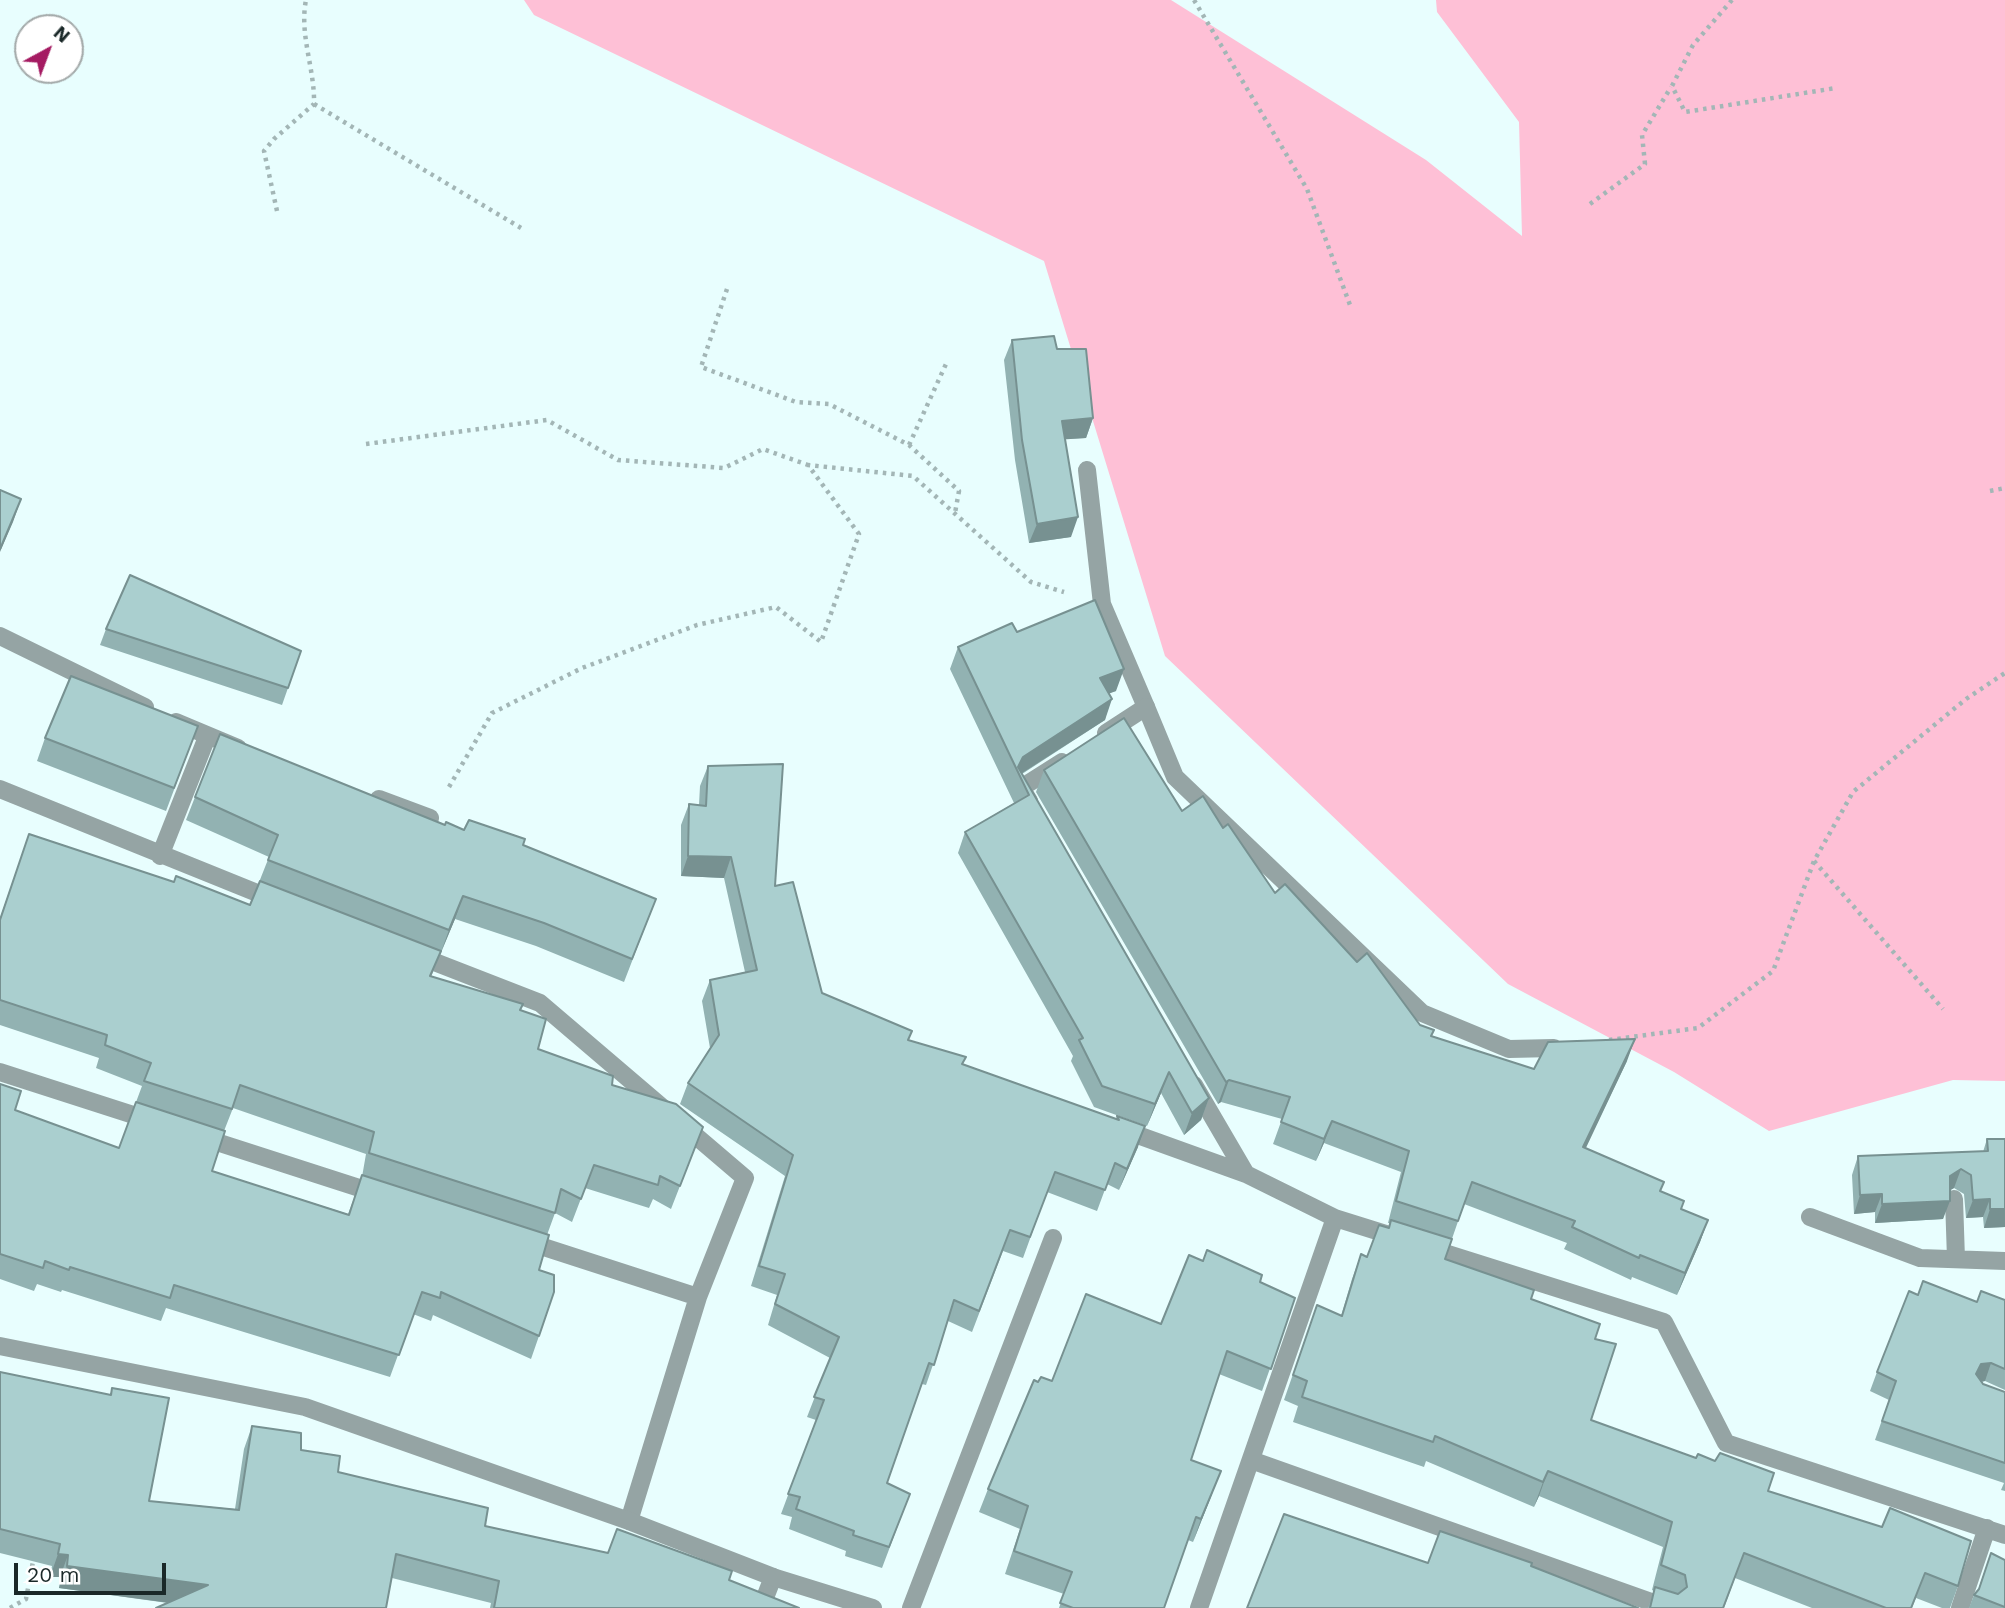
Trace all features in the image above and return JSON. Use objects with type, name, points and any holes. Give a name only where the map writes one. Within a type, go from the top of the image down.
[{"type":"street","points":[[1087,470],[1101,604],[1175,777],[1422,1013],[1509,1049],[1554,1048]]},
{"type":"street","points":[[0,636],[207,737],[260,756]]},
{"type":"street","points":[[1035,813],[1021,789],[1146,707]]},
{"type":"street","points":[[160,856],[207,737]]},
{"type":"street","points":[[0,789],[160,856],[300,910]]},
{"type":"street","points":[[365,794],[430,818]]},
{"type":"street","points":[[401,949],[541,1003],[745,1178],[698,1297],[629,1521]]},
{"type":"street","points":[[1183,1065],[1246,1174]]},
{"type":"street","points":[[0,1072],[394,1199]]},
{"type":"street","points":[[1104,1123],[1246,1174],[1335,1218],[1664,1322],[1726,1443],[2005,1535]]},
{"type":"street","points":[[1954,1199],[1956,1259]]},
{"type":"street","points":[[1810,1217],[1920,1258],[2005,1261]]},
{"type":"street","points":[[1199,1608],[1335,1218]]},
{"type":"street","points":[[513,1238],[698,1297]]},
{"type":"street","points":[[911,1608],[1053,1238]]},
{"type":"street","points":[[0,1346],[305,1407],[629,1521],[772,1577],[873,1608]]},
{"type":"street","points":[[1251,1460],[1668,1608]]},
{"type":"street","points":[[1960,1608],[1987,1528]]},
{"type":"street","points":[[761,1608],[772,1577]]},
{"type":"path","points":[[278,211],[264,151],[274,138],[314,104],[315,87],[302,17],[306,0]]},
{"type":"path","points":[[1194,0],[1307,189],[1350,306]]},
{"type":"path","points":[[1590,204],[1645,164],[1642,135],[1693,45],[1732,0]]},
{"type":"path","points":[[1672,86],[1685,111],[1836,88]]},
{"type":"path","points":[[314,104],[521,228]]},
{"type":"path","points":[[727,289],[701,367],[796,402],[829,404],[909,445],[959,491],[955,513]]},
{"type":"path","points":[[909,445],[946,364]]},
{"type":"path","points":[[366,444],[547,420],[618,460],[724,468],[763,449],[808,465],[913,476],[1031,582],[1101,604]]},
{"type":"path","points":[[430,818],[492,713],[582,667],[697,625],[776,607],[821,642],[859,534],[808,465]]},
{"type":"path","points":[[1990,491],[2005,488]]},
{"type":"path","points":[[1554,1048],[1698,1028],[1773,971],[1814,860],[1853,792],[1966,699],[2005,673]]},
{"type":"path","points":[[1814,860],[1943,1009]]},
{"type":"path","points":[[10,1608],[26,1599],[35,1546]]},
{"type":"shaded area","points":[[524,0],[1171,0],[1426,160],[1522,236],[1519,122],[1437,12],[1436,0],[2005,0],[2005,1081],[1953,1080],[1769,1131],[1674,1072],[1508,984],[1165,656],[1044,261],[534,15]]},
{"type":"building","points":[[1054,336],[1057,349],[1086,349],[1093,418],[1062,421],[1078,517],[1037,524],[1022,440],[1012,340]]},
{"type":"building","points":[[0,490],[21,499],[0,549]]},
{"type":"building","points":[[130,575],[301,651],[288,688],[106,629]]},
{"type":"building","points":[[1095,600],[1124,669],[1100,678],[1112,699],[1023,757],[1018,767],[1209,1098],[1192,1113],[1169,1072],[1155,1104],[1102,1086],[1079,1040],[1083,1038],[965,832],[1029,795],[958,647],[1012,623],[1017,632]]},
{"type":"building","points":[[71,676],[198,726],[174,788],[45,738]]},
{"type":"building","points":[[1124,718],[1182,811],[1203,796],[1223,828],[1228,824],[1275,893],[1285,884],[1357,962],[1367,953],[1420,1025],[1434,1030],[1431,1036],[1534,1069],[1548,1042],[1635,1039],[1583,1147],[1664,1182],[1660,1191],[1684,1201],[1681,1209],[1708,1220],[1685,1273],[1640,1255],[1639,1258],[1572,1227],[1575,1221],[1472,1182],[1458,1221],[1396,1201],[1409,1151],[1332,1121],[1324,1139],[1281,1122],[1290,1097],[1229,1080],[1226,1082],[1044,770]]},
{"type":"building","points":[[220,734],[445,825],[446,822],[464,830],[469,820],[525,839],[523,845],[656,899],[632,959],[544,923],[463,896],[449,930],[268,860],[278,835],[195,797]]},
{"type":"building","points":[[783,764],[775,886],[793,882],[822,993],[912,1031],[908,1040],[966,1057],[962,1064],[1119,1120],[1117,1116],[1145,1126],[1127,1169],[1115,1163],[1105,1190],[1055,1172],[1030,1237],[1010,1230],[979,1311],[954,1300],[934,1365],[929,1363],[887,1483],[910,1494],[889,1547],[853,1535],[854,1531],[796,1509],[800,1497],[788,1494],[824,1400],[814,1397],[839,1337],[775,1304],[785,1274],[759,1266],[793,1155],[688,1083],[719,1035],[710,980],[757,970],[731,857],[688,856],[689,804],[706,806],[708,766]]},
{"type":"building","points":[[29,834],[174,882],[176,876],[250,905],[260,881],[441,951],[430,976],[523,1004],[520,1010],[546,1019],[538,1049],[613,1076],[612,1085],[676,1104],[703,1127],[680,1186],[660,1176],[658,1185],[594,1165],[581,1199],[561,1189],[555,1213],[369,1153],[374,1132],[240,1085],[232,1109],[144,1081],[151,1063],[105,1045],[107,1035],[0,1000],[0,920]]},
{"type":"building","points":[[0,1084],[21,1091],[15,1110],[119,1148],[136,1102],[225,1131],[212,1171],[349,1215],[362,1175],[549,1235],[539,1270],[554,1275],[554,1292],[539,1336],[441,1292],[440,1298],[422,1292],[399,1355],[174,1285],[170,1298],[70,1267],[69,1270],[45,1261],[43,1268],[0,1254]]},
{"type":"building","points":[[1987,1139],[2005,1139],[2005,1209],[1990,1209],[1990,1199],[1973,1200],[1971,1175],[1961,1169],[1950,1176],[1950,1201],[1882,1204],[1882,1194],[1860,1195],[1858,1156],[1988,1151]]},
{"type":"building","points":[[1391,1220],[1452,1239],[1445,1259],[1534,1290],[1531,1299],[1600,1324],[1595,1339],[1616,1344],[1591,1420],[1696,1458],[1698,1454],[1715,1461],[1720,1453],[1774,1473],[1768,1491],[1882,1527],[1890,1508],[1971,1541],[1958,1586],[1925,1573],[1911,1608],[1886,1608],[1744,1553],[1723,1608],[1650,1608],[1655,1587],[1678,1594],[1687,1587],[1685,1575],[1661,1565],[1672,1522],[1548,1471],[1543,1482],[1435,1436],[1433,1442],[1302,1397],[1307,1381],[1293,1375],[1317,1305],[1342,1316],[1361,1254],[1367,1257],[1379,1225],[1389,1228]]},
{"type":"building","points":[[1207,1250],[1262,1275],[1260,1282],[1295,1298],[1271,1369],[1227,1351],[1191,1460],[1221,1471],[1201,1519],[1196,1517],[1164,1608],[1073,1608],[1060,1603],[1072,1572],[1014,1551],[1028,1506],[988,1489],[1034,1380],[1038,1382],[1041,1377],[1052,1381],[1086,1294],[1161,1324],[1189,1255],[1203,1261]]},
{"type":"building","points":[[1923,1281],[1977,1302],[1981,1291],[2005,1300],[2005,1369],[1991,1363],[1981,1364],[1976,1374],[1983,1384],[2005,1392],[2005,1463],[1882,1421],[1896,1381],[1877,1372],[1909,1291],[1918,1295]]},
{"type":"building","points":[[0,1372],[111,1395],[112,1388],[169,1398],[149,1501],[239,1510],[252,1426],[301,1433],[301,1450],[340,1456],[338,1472],[488,1508],[485,1526],[608,1553],[617,1529],[732,1571],[729,1580],[799,1608],[494,1608],[499,1581],[396,1554],[386,1608],[156,1608],[208,1585],[67,1566],[68,1555],[58,1554],[60,1544],[0,1529]]},
{"type":"building","points":[[1284,1514],[1428,1563],[1440,1531],[1532,1563],[1531,1566],[1638,1608],[1247,1608]]},
{"type":"building","points":[[1991,1553],[2005,1560],[2005,1607],[1974,1595],[1979,1589]]}]
